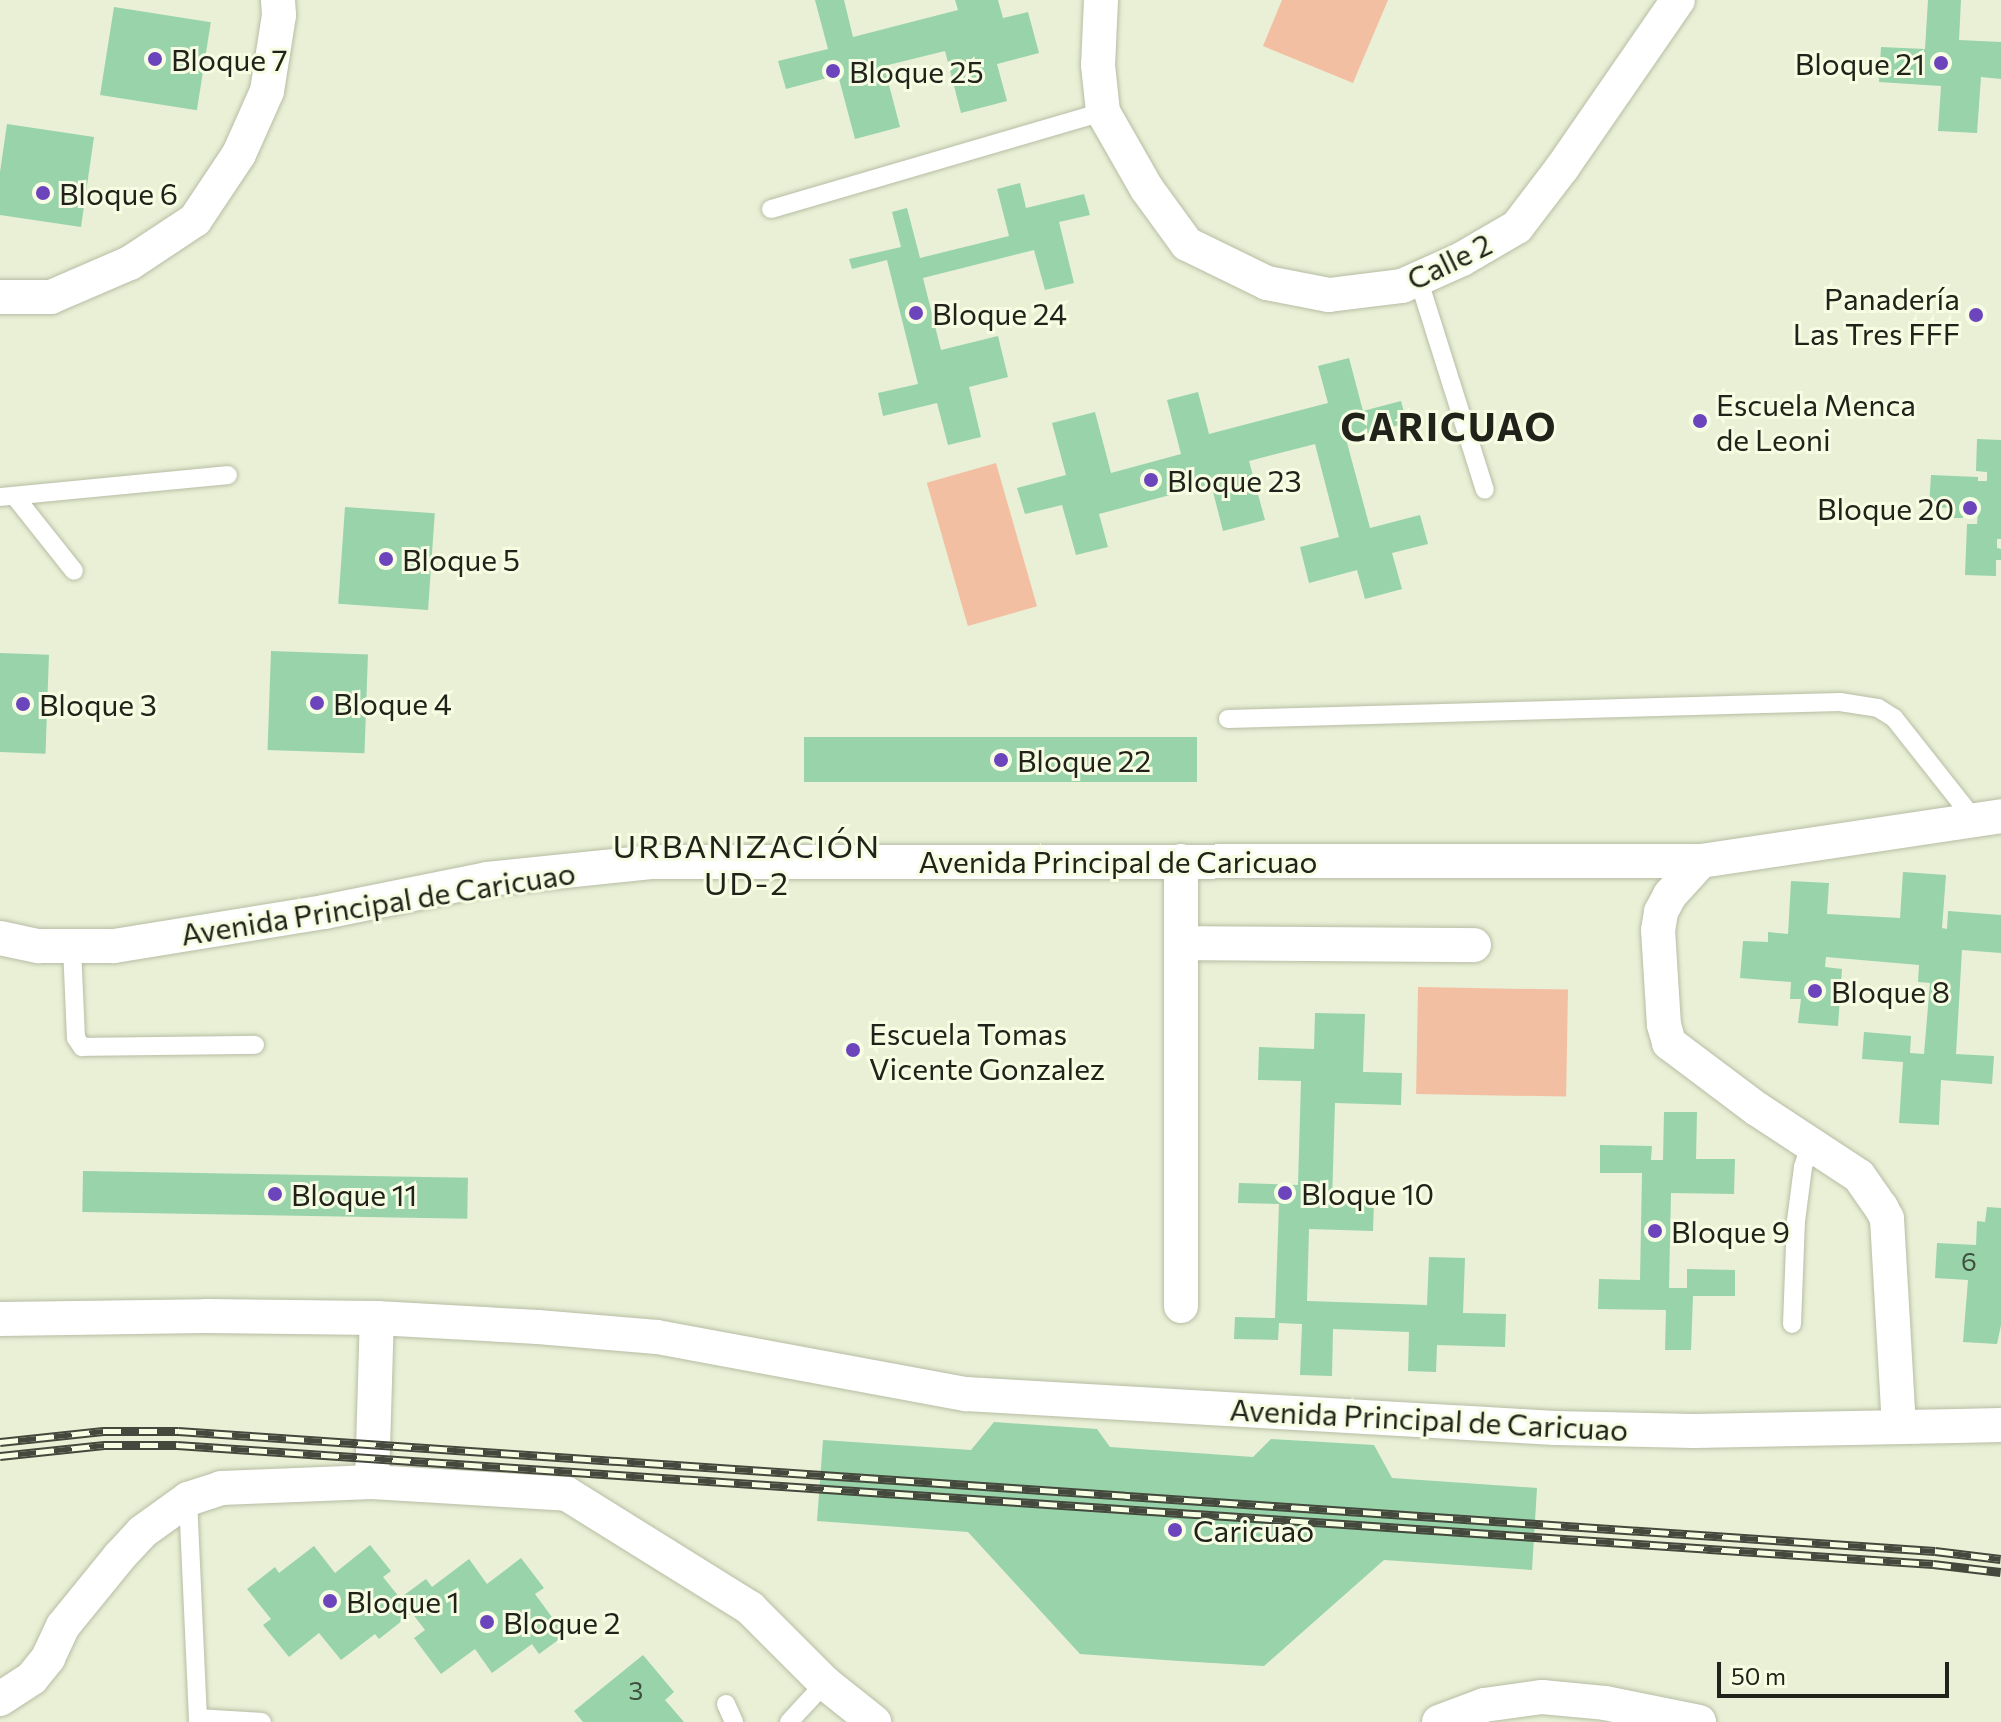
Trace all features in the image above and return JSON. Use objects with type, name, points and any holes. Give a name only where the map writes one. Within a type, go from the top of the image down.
[{"type":"street","points":[[0,297],[51,297],[130,263],[195,220],[239,154],[267,91],[279,15],[278,0]]},
{"type":"street","name":"Calle 2","points":[[1101,0],[1098,65],[1103,112],[1147,189],[1187,244],[1267,283],[1329,295],[1402,286],[1517,227],[1562,168],[1678,0]]},
{"type":"street","name":"Avenida Principal de Caricuao","points":[[0,938],[72,947],[114,946],[324,912],[487,879],[651,862],[1701,861],[1989,819]]},
{"type":"street","points":[[1181,861],[1181,1306]]},
{"type":"street","points":[[1701,861],[1670,895],[1661,912],[1658,930],[1664,1025],[1669,1043],[1810,1146],[1859,1176],[1887,1219],[1899,1425]]},
{"type":"street","points":[[1181,943],[1474,945]]},
{"type":"street","points":[[372,1482],[377,1318]]},
{"type":"street","name":"Avenida Principal de Caricuao","points":[[0,1319],[377,1318],[657,1337],[966,1394],[1555,1428],[1694,1431],[2001,1425]]},
{"type":"street","points":[[0,1699],[32,1678],[48,1658],[63,1626],[134,1541],[188,1499],[221,1488],[372,1482],[567,1494],[750,1608],[825,1683],[874,1722]]},
{"type":"street","points":[[1439,1722],[1484,1705],[1542,1697],[1605,1703],[1699,1722]]},
{"type":"lane","points":[[771,209],[1103,112]]},
{"type":"lane","points":[[1418,278],[1485,490]]},
{"type":"lane","points":[[8,498],[228,475]]},
{"type":"lane","points":[[8,498],[74,571]]},
{"type":"lane","points":[[1228,719],[1840,702],[1878,708],[1894,718],[1989,819]]},
{"type":"lane","points":[[72,947],[76,1038],[82,1047],[255,1045]]},
{"type":"lane","points":[[1792,1324],[1796,1221],[1803,1167],[1810,1146]]},
{"type":"lane","points":[[188,1499],[198,1720],[262,1722]]},
{"type":"lane","points":[[789,1722],[825,1683]]},
{"type":"lane","points":[[726,1704],[734,1722]]},
{"type":"shaded area","points":[[1282,0],[1388,0],[1353,83],[1263,46]]},
{"type":"shaded area","points":[[996,463],[1037,606],[968,626],[927,483]]},
{"type":"shaded area","points":[[1418,987],[1568,990],[1566,1097],[1416,1094]]},
{"type":"building","name":"Bloque 25","points":[[815,0],[844,0],[853,37],[958,10],[955,0],[998,0],[1003,18],[1028,12],[1039,53],[997,64],[1007,101],[961,113],[945,51],[884,66],[900,127],[855,139],[838,75],[786,89],[778,61],[828,49]]},
{"type":"building","name":"Bloque 21","points":[[1928,0],[1961,0],[1959,40],[2001,42],[2001,79],[1981,77],[1977,133],[1938,131],[1941,86],[1879,82],[1881,47],[1925,49]]},
{"type":"building","name":"Bloque 7","points":[[114,7],[211,22],[197,110],[100,95]]},
{"type":"building","name":"Bloque 6","points":[[7,124],[94,137],[81,227],[0,215],[0,172]]},
{"type":"building","name":"Bloque 24","points":[[1020,183],[1026,208],[1084,194],[1090,215],[1059,222],[1074,283],[1045,290],[1034,250],[923,278],[941,350],[998,336],[1008,377],[969,387],[981,437],[948,445],[937,403],[883,416],[878,393],[918,384],[887,260],[852,269],[849,259],[901,247],[892,212],[907,208],[920,258],[1009,236],[997,189]]},
{"type":"building","name":"Bloque 23","points":[[1349,358],[1363,411],[1401,401],[1407,423],[1346,439],[1370,528],[1420,515],[1428,544],[1392,553],[1402,589],[1365,599],[1357,570],[1309,583],[1300,547],[1339,537],[1315,444],[1249,461],[1265,520],[1223,531],[1211,484],[1099,514],[1108,547],[1076,555],[1062,505],[1025,514],[1017,488],[1066,475],[1052,423],[1095,412],[1111,473],[1181,454],[1167,400],[1198,392],[1209,434],[1328,403],[1318,366]]},
{"type":"building","name":"Bloque 20","points":[[1977,439],[2001,440],[2001,539],[1997,539],[1997,548],[2001,549],[2001,560],[1996,560],[1996,576],[1965,575],[1967,524],[1977,524],[1978,510],[1964,509],[1963,518],[1950,518],[1950,508],[1929,507],[1931,475],[1978,477],[1978,481],[1987,481],[1987,472],[1976,471]]},
{"type":"building","name":"Bloque 5","points":[[345,507],[435,513],[428,610],[338,604]]},
{"type":"building","name":"Bloque 4","points":[[271,651],[368,654],[364,753],[268,750]]},
{"type":"building","name":"Bloque 3","points":[[0,653],[49,655],[46,754],[0,752]]},
{"type":"building","name":"Bloque 22","points":[[804,737],[1197,737],[1197,782],[804,782]]},
{"type":"building","name":"Bloque 8","points":[[1903,872],[1946,875],[1942,928],[1947,929],[1948,911],[2001,915],[2001,953],[1962,950],[1956,1054],[1994,1056],[1992,1084],[1941,1080],[1939,1125],[1899,1123],[1903,1062],[1862,1059],[1864,1032],[1911,1036],[1910,1053],[1924,1054],[1930,983],[1918,982],[1919,965],[1826,957],[1825,967],[1842,969],[1838,1026],[1798,1023],[1801,999],[1790,999],[1791,982],[1740,978],[1743,941],[1768,942],[1768,932],[1788,934],[1791,881],[1829,883],[1827,914],[1900,918]]},
{"type":"building","name":"Bloque 10","points":[[1315,1013],[1365,1014],[1363,1072],[1402,1073],[1401,1105],[1335,1103],[1332,1201],[1374,1202],[1373,1231],[1309,1229],[1307,1301],[1427,1305],[1429,1257],[1465,1258],[1463,1313],[1506,1314],[1505,1347],[1437,1345],[1436,1372],[1408,1371],[1409,1332],[1333,1329],[1332,1376],[1300,1375],[1302,1324],[1279,1323],[1278,1340],[1234,1339],[1235,1317],[1275,1318],[1279,1204],[1238,1203],[1239,1183],[1298,1185],[1301,1081],[1258,1080],[1259,1047],[1314,1049]]},
{"type":"building","name":"Bloque 9","points":[[1664,1112],[1697,1112],[1696,1159],[1735,1159],[1734,1194],[1671,1193],[1669,1288],[1687,1288],[1687,1269],[1735,1270],[1735,1296],[1693,1296],[1691,1350],[1665,1350],[1666,1310],[1598,1309],[1599,1279],[1640,1280],[1642,1173],[1600,1173],[1600,1145],[1652,1146],[1651,1160],[1663,1160]]},
{"type":"building","name":"Bloque 11","points":[[83,1171],[468,1178],[467,1219],[82,1212]]},
{"type":"building","points":[[1987,1207],[2001,1208],[2001,1325],[1997,1344],[1963,1342],[1968,1280],[1935,1278],[1937,1243],[1976,1245],[1977,1221],[1985,1222]]},
{"type":"building","points":[[994,1422],[1097,1429],[1110,1447],[1253,1457],[1271,1439],[1374,1445],[1392,1478],[1537,1488],[1532,1570],[1384,1560],[1264,1666],[1179,1661],[1080,1654],[968,1532],[817,1521],[823,1440],[971,1450]]},
{"type":"building","points":[[370,1545],[391,1571],[383,1577],[400,1598],[426,1579],[432,1587],[469,1559],[487,1584],[521,1558],[544,1588],[535,1594],[565,1635],[539,1654],[532,1644],[492,1673],[475,1649],[441,1674],[414,1638],[425,1630],[412,1613],[379,1639],[375,1634],[341,1660],[319,1633],[289,1657],[263,1625],[271,1619],[247,1589],[275,1567],[279,1573],[314,1546],[335,1573]]},
{"type":"building","points":[[643,1655],[674,1692],[665,1700],[684,1722],[583,1722],[574,1711]]},
{"type":"railway","points":[[0,1442],[103,1431],[178,1431],[1935,1551],[2001,1559]]},
{"type":"railway","points":[[0,1456],[104,1445],[177,1445],[1933,1564],[2001,1572]]},
{"type":"place","name":"Bloque 7","points":[[155,59]]},
{"type":"place","name":"Bloque 21","points":[[1941,63]]},
{"type":"place","name":"Bloque 25","points":[[833,71]]},
{"type":"place","name":"Bloque 6","points":[[43,193]]},
{"type":"place","name":"Bloque 24","points":[[916,313]]},
{"type":"place","name":"Panadería Las Tres FFF","points":[[1976,315]]},
{"type":"place","name":"Escuela Menca de Leoni","points":[[1700,421]]},
{"type":"place","name":"Bloque 23","points":[[1151,480]]},
{"type":"place","name":"Bloque 20","points":[[1970,508]]},
{"type":"place","name":"Bloque 5","points":[[386,559]]},
{"type":"place","name":"Bloque 4","points":[[317,703]]},
{"type":"place","name":"Bloque 3","points":[[23,704]]},
{"type":"place","name":"Bloque 22","points":[[1001,760]]},
{"type":"place","name":"Bloque 8","points":[[1815,991]]},
{"type":"place","name":"Escuela Tomas Vicente Gonzalez","points":[[853,1050]]},
{"type":"place","name":"Bloque 10","points":[[1285,1193]]},
{"type":"place","name":"Bloque 11","points":[[275,1194]]},
{"type":"place","name":"Bloque 9","points":[[1655,1231]]},
{"type":"place","name":"Caricuao","points":[[1175,1530]]},
{"type":"place","name":"Bloque 1","points":[[330,1601]]},
{"type":"place","name":"Bloque 2","points":[[487,1622]]},
{"type":"district","name":"CARICUAO","points":[[1449,426]]},
{"type":"district","name":"URBANIZACIÓN UD-2","points":[[747,864]]}]
